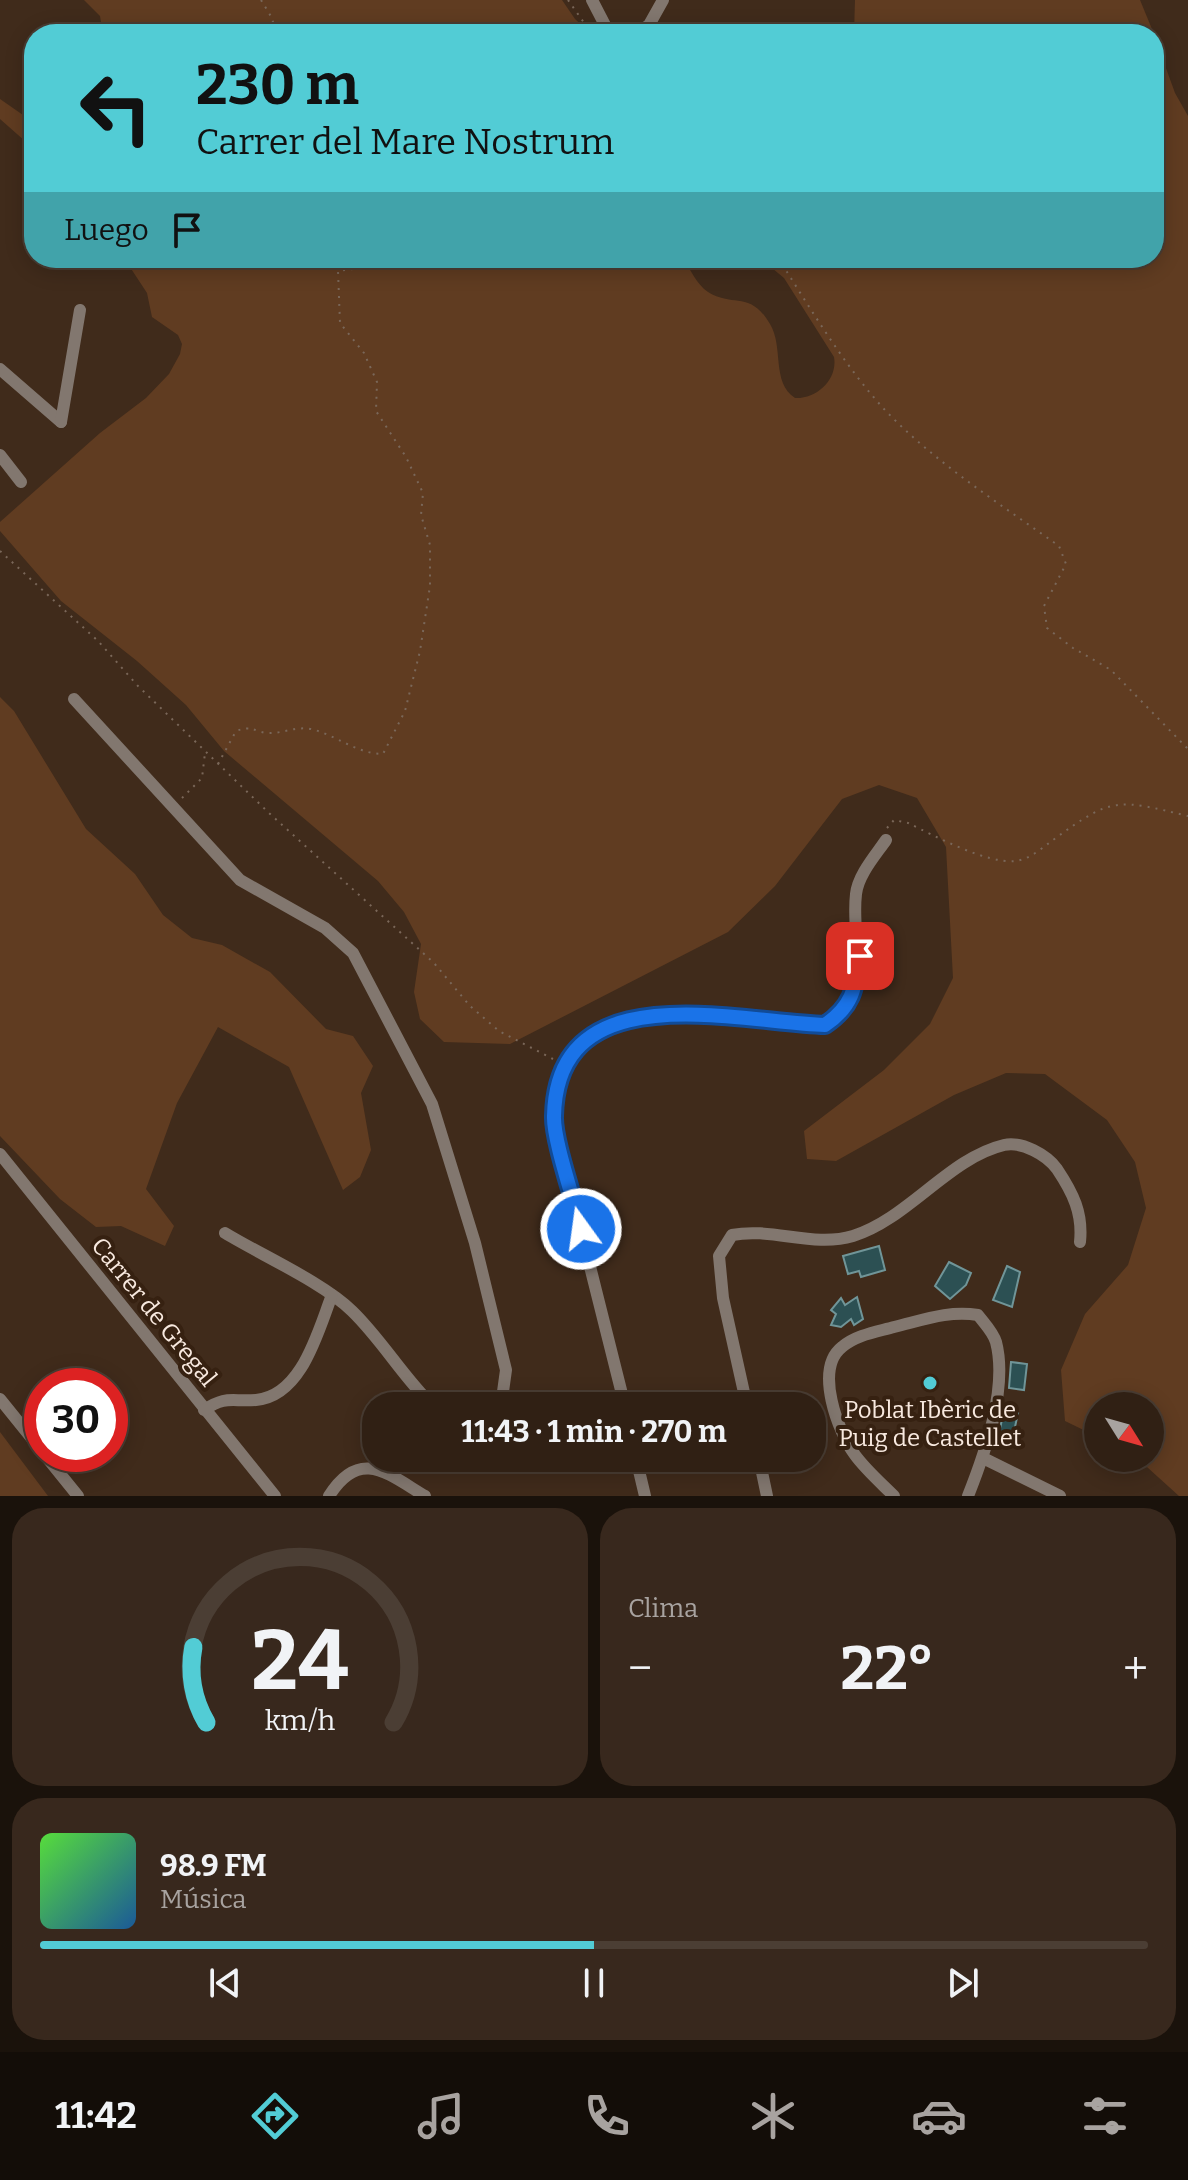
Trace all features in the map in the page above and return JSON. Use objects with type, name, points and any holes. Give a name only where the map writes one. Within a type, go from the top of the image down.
[{"type":"street","points":[[592,0],[604,24]]},
{"type":"street","points":[[650,24],[663,0]]},
{"type":"street","points":[[0,369],[61,422],[80,310]]},
{"type":"street","points":[[0,455],[21,482]]},
{"type":"street","points":[[74,699],[240,880],[325,928],[353,953],[432,1104],[475,1243],[506,1370],[503,1392]]},
{"type":"street","points":[[621,1392],[553,1119],[558,1077],[585,1041],[640,1016],[732,1015],[825,1025],[843,1013],[855,989],[860,956],[856,893],[864,871],[886,840]]},
{"type":"street","points":[[744,1392],[723,1298],[719,1256],[732,1235],[758,1233],[795,1238],[853,1236],[885,1220],[974,1159],[1006,1144],[1026,1146],[1052,1163],[1072,1192],[1082,1219],[1080,1242]]},
{"type":"street","name":"Carrer de Gregal","points":[[0,1154],[275,1496]]},
{"type":"street","points":[[225,1233],[332,1295],[352,1310],[419,1392]]},
{"type":"street","points":[[204,1410],[220,1399],[256,1400],[282,1391],[302,1366],[332,1295]]},
{"type":"street","points":[[894,1496],[855,1455],[837,1422],[829,1389],[829,1367],[839,1348],[860,1336],[957,1311],[978,1315],[995,1338],[1001,1372],[983,1458],[968,1496]]},
{"type":"street","points":[[0,1399],[24,1429]]},
{"type":"street","points":[[983,1458],[1060,1496]]},
{"type":"street","points":[[329,1496],[345,1477],[360,1469],[378,1467],[425,1496]]},
{"type":"street","points":[[58,1472],[78,1496]]},
{"type":"street","points":[[639,1472],[645,1496]]},
{"type":"street","points":[[762,1472],[767,1496]]},
{"type":"path","points":[[261,0],[274,24]]},
{"type":"path","points":[[568,0],[585,24]]},
{"type":"path","points":[[218,765],[236,731],[249,727],[267,733],[306,728],[370,754],[383,754],[405,711],[420,651],[430,586],[430,545],[421,515],[423,493],[406,457],[376,411],[377,382],[364,353],[340,323],[338,271],[354,268]]},
{"type":"path","points":[[785,268],[833,342],[885,410],[937,456],[1059,546],[1066,564],[1044,606],[1047,628],[1073,648],[1111,670],[1188,749]]},
{"type":"path","points":[[0,551],[98,641],[218,765],[434,963],[470,1006],[499,1031],[565,1065]]},
{"type":"path","points":[[173,807],[202,778],[205,752]]},
{"type":"path","points":[[886,840],[888,825],[899,820],[993,860],[1014,861],[1028,858],[1077,821],[1114,804],[1129,803],[1188,816]]},
{"type":"shaded area","points":[[84,0],[562,0],[580,24],[101,24],[100,16]]},
{"type":"shaded area","points":[[855,0],[1140,0],[1150,24],[854,24]]},
{"type":"shaded area","points":[[1164,63],[1175,93],[1188,116],[1188,1496],[1179,1496],[1152,1472],[1164,1472],[1164,1392],[1084,1392],[1084,1430],[1065,1421],[1061,1370],[1085,1314],[1128,1265],[1146,1208],[1135,1162],[1107,1120],[1045,1074],[1006,1073],[954,1095],[836,1161],[807,1159],[804,1131],[884,1070],[930,1024],[953,978],[946,847],[917,798],[879,785],[842,799],[775,886],[728,932],[510,1044],[444,1042],[420,1019],[414,992],[421,944],[404,912],[378,881],[224,751],[186,705],[137,661],[61,601],[0,531],[0,522],[100,433],[146,398],[169,374],[180,354],[182,344],[178,335],[152,317],[147,293],[131,268],[689,268],[708,292],[717,297],[748,303],[763,314],[774,333],[783,383],[795,398],[811,395],[824,386],[833,373],[834,357],[784,278],[772,268],[1164,268]]},
{"type":"shaded area","points":[[0,99],[24,115],[24,140],[0,119]]},
{"type":"shaded area","points":[[0,697],[14,711],[86,829],[135,874],[163,915],[192,938],[222,945],[270,972],[326,1029],[353,1036],[373,1066],[361,1093],[371,1150],[360,1177],[343,1190],[289,1067],[218,1027],[177,1103],[146,1189],[174,1226],[165,1246],[121,1226],[96,1227],[60,1199],[0,1136]]},
{"type":"shaded area","points":[[0,1432],[24,1464],[24,1472],[30,1472],[48,1496],[0,1496]]},
{"type":"building","points":[[879,1246],[885,1270],[861,1277],[859,1271],[848,1274],[843,1256]]},
{"type":"building","points":[[949,1262],[971,1273],[966,1285],[950,1299],[935,1286]]},
{"type":"building","points":[[1007,1266],[1020,1272],[1012,1307],[993,1300]]},
{"type":"building","points":[[857,1297],[863,1319],[854,1325],[851,1319],[841,1327],[831,1325],[836,1314],[831,1310],[841,1298],[845,1305]]},
{"type":"building","points":[[1011,1362],[1027,1364],[1024,1390],[1009,1388]]},
{"type":"building","points":[[1004,1410],[1018,1413],[1012,1441],[998,1438]]},
{"type":"place","name":"Poblat Ibèric de Puig de Castellet","points":[[930,1383]]},
{"type":"route","points":[[581,1229],[553,1119],[558,1077],[570,1057],[585,1041],[640,1016],[732,1015],[825,1025],[843,1013],[855,989],[860,956]]}]
